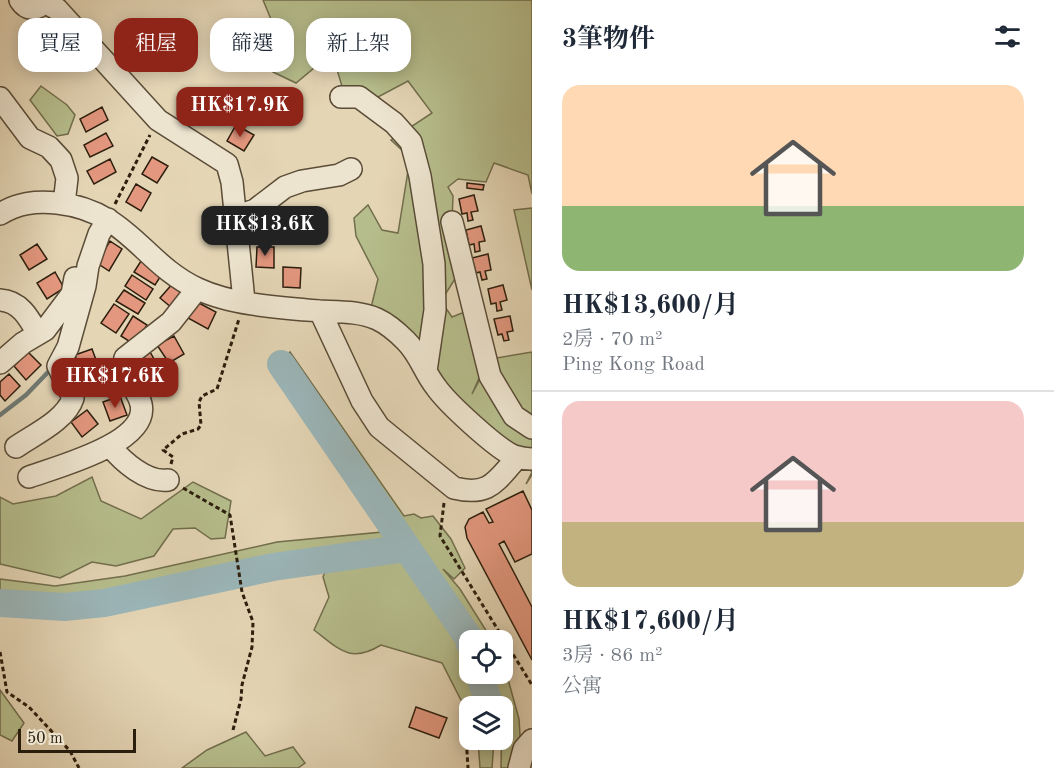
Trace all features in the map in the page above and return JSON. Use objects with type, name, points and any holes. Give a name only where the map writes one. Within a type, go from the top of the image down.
[{"type":"street","points":[[20,0],[25,6],[33,9],[44,1],[57,9],[158,120],[227,164],[232,182],[244,301]]},
{"type":"street","points":[[341,97],[360,97],[394,123],[411,141],[420,176],[434,264],[435,310],[426,371]]},
{"type":"street","points":[[0,98],[30,138],[49,147],[62,160],[67,178],[64,204]]},
{"type":"street","points":[[235,217],[255,210],[285,188],[302,182],[339,175],[351,169]]},
{"type":"street","points":[[0,214],[21,204],[64,204],[100,215],[197,289],[244,301],[355,313],[383,322],[413,348],[443,396],[512,455],[525,458]]},
{"type":"street","points":[[0,363],[23,343],[45,330],[72,294],[76,260],[100,215]]},
{"type":"street","points":[[16,447],[55,420],[71,405],[73,398],[58,366],[68,347],[85,286],[87,266],[99,234],[100,215]]},
{"type":"street","points":[[452,222],[490,376],[514,416],[532,428]]},
{"type":"street","points":[[28,477],[110,446],[132,431],[141,419],[141,404],[124,374],[122,366],[125,358],[171,321],[197,289]]},
{"type":"street","points":[[0,300],[10,302],[22,309],[38,334]]},
{"type":"street","points":[[320,311],[362,401],[379,427],[454,488],[466,491],[486,488],[499,481],[525,458]]},
{"type":"street","points":[[110,446],[129,466],[159,481],[168,480]]},
{"type":"street","points":[[519,768],[524,749],[532,740]]},
{"type":"path","points":[[100,215],[158,120]]},
{"type":"path","points":[[233,730],[252,647],[253,622],[242,592],[230,514],[168,480],[173,457],[163,450],[182,434],[198,429],[201,424],[199,402],[202,396],[217,389],[244,301]]},
{"type":"path","points":[[448,483],[440,536],[532,685]]},
{"type":"path","points":[[0,651],[6,690],[29,707],[70,751],[79,768]]},
{"type":"path","points":[[467,750],[468,768]]},
{"type":"green space","points":[[263,0],[532,0],[532,194],[528,175],[494,163],[486,182],[458,179],[448,187],[453,196],[452,222],[460,271],[441,301],[452,317],[472,309],[487,360],[472,394],[491,359],[532,352],[532,472],[422,365],[368,320],[378,279],[356,236],[354,218],[368,205],[382,230],[398,233],[408,171],[405,153],[391,140],[432,113],[408,81],[378,97],[347,103],[338,72],[411,72],[411,18],[306,18],[306,72],[309,72],[296,83],[273,72],[294,72],[294,18],[270,18]]},
{"type":"green space","points":[[41,86],[67,105],[75,115],[68,134],[57,136],[30,100]]},
{"type":"green space","points":[[532,208],[532,290],[514,210]]},
{"type":"green space","points":[[290,352],[404,516],[414,514],[421,518],[433,516],[451,539],[465,568],[454,579],[443,569],[460,589],[486,630],[459,630],[459,684],[509,684],[513,696],[459,696],[442,663],[381,645],[370,651],[353,654],[338,648],[314,630],[329,597],[323,577],[326,569],[84,614],[0,611],[0,579],[55,586],[125,576],[277,542],[382,532],[273,369]]},
{"type":"green space","points":[[92,477],[101,501],[141,519],[193,482],[231,501],[225,538],[211,539],[195,528],[173,529],[154,556],[116,566],[92,562],[60,578],[0,564],[0,497],[13,504],[56,496]]},
{"type":"green space","points":[[0,690],[24,723],[12,741],[0,735]]},
{"type":"green space","points":[[513,697],[519,719],[522,768],[501,768],[501,750],[513,750]]},
{"type":"green space","points":[[246,732],[265,756],[293,747],[305,763],[298,768],[182,768],[207,750]]},
{"type":"green space","points":[[479,750],[493,750],[492,768],[480,768]]},
{"type":"building","points":[[102,107],[108,120],[86,132],[80,119]]},
{"type":"building","points":[[236,125],[254,135],[244,151],[227,141]]},
{"type":"building","points":[[106,133],[113,146],[90,157],[84,145]]},
{"type":"building","points":[[152,157],[168,166],[157,183],[142,174]]},
{"type":"building","points":[[110,159],[116,172],[94,184],[87,171]]},
{"type":"building","points":[[467,183],[484,185],[483,190],[467,188]]},
{"type":"building","points":[[136,184],[151,193],[141,211],[126,202]]},
{"type":"building","points":[[474,195],[478,211],[471,212],[473,220],[468,221],[467,213],[462,214],[459,199]]},
{"type":"building","points":[[290,219],[291,233],[265,235],[264,221]]},
{"type":"building","points":[[481,226],[485,241],[479,242],[480,251],[475,252],[474,244],[469,245],[466,230]]},
{"type":"building","points":[[110,241],[122,249],[109,271],[97,263]]},
{"type":"building","points":[[37,244],[47,259],[29,270],[20,255]]},
{"type":"building","points":[[257,247],[274,247],[274,268],[256,267]]},
{"type":"building","points":[[488,254],[491,270],[485,271],[487,279],[482,280],[480,272],[476,273],[472,258]]},
{"type":"building","points":[[141,261],[162,274],[155,285],[134,272]]},
{"type":"building","points":[[283,267],[301,268],[300,288],[283,287]]},
{"type":"building","points":[[55,272],[64,288],[47,299],[37,283]]},
{"type":"building","points":[[132,275],[153,289],[146,300],[125,286]]},
{"type":"building","points":[[174,282],[186,291],[172,308],[160,298]]},
{"type":"building","points":[[503,285],[507,300],[500,302],[502,310],[497,311],[496,303],[491,304],[488,289]]},
{"type":"building","points":[[124,290],[145,303],[138,314],[116,301]]},
{"type":"building","points":[[197,302],[216,312],[208,329],[188,318]]},
{"type":"building","points":[[114,304],[129,314],[116,333],[101,323]]},
{"type":"building","points":[[133,316],[147,325],[135,345],[121,336]]},
{"type":"building","points":[[510,316],[513,331],[507,332],[509,340],[504,341],[502,334],[498,335],[494,319]]},
{"type":"building","points":[[174,336],[184,354],[169,363],[157,345]]},
{"type":"building","points":[[92,349],[99,368],[81,374],[75,355]]},
{"type":"building","points":[[149,350],[159,368],[144,378],[132,360]]},
{"type":"building","points":[[28,352],[41,365],[26,380],[14,366]]},
{"type":"building","points":[[107,372],[113,391],[95,396],[90,377]]},
{"type":"building","points":[[9,374],[20,386],[5,401],[0,395],[0,382]]},
{"type":"building","points":[[120,396],[127,415],[110,421],[103,402]]},
{"type":"building","points":[[87,410],[98,424],[82,437],[71,422]]},
{"type":"building","points":[[523,491],[532,510],[532,554],[515,562],[504,541],[499,544],[532,607],[532,660],[467,538],[465,527],[469,519],[483,512],[489,523],[493,522],[486,509]]},
{"type":"building","points":[[416,707],[447,718],[439,738],[409,727]]},
{"type":"waterway","points":[[281,364],[463,630]]},
{"type":"waterway","points":[[0,415],[26,395],[52,368]]},
{"type":"waterway","points":[[0,603],[64,607],[104,603],[273,567],[407,548]]},
{"type":"waterway","points":[[482,684],[487,696]]}]
